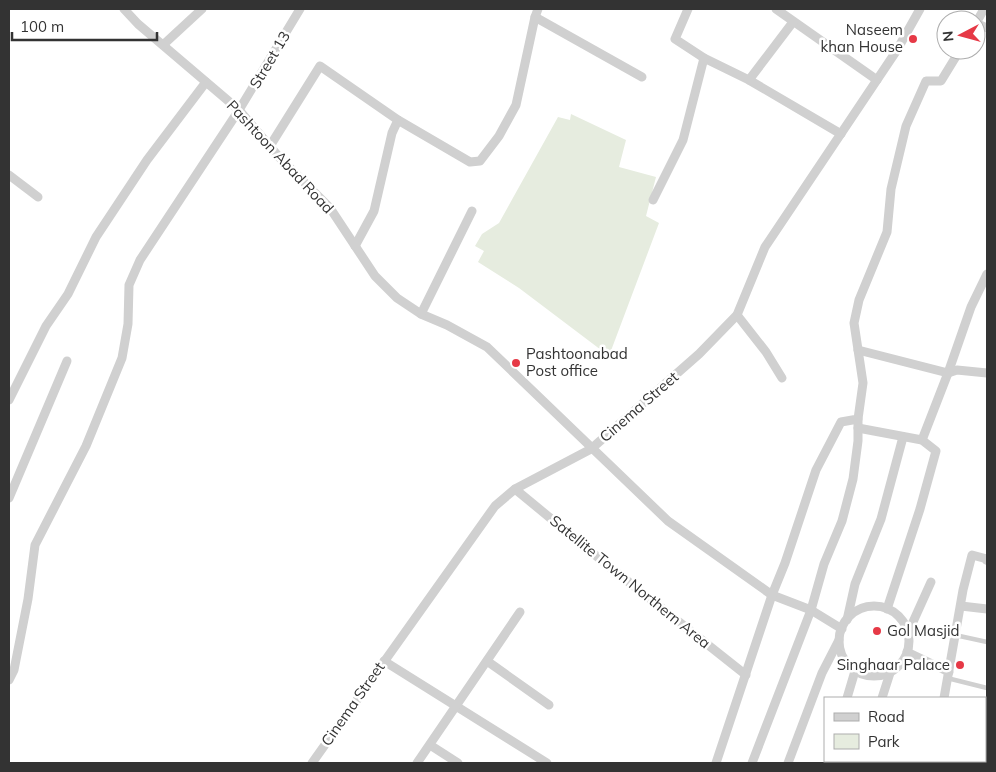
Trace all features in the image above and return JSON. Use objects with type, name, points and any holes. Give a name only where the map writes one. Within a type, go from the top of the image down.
[{"type":"street","name":"Pashtoon Abad Road","points":[[124,9],[138,24],[240,110],[270,146],[330,208],[375,276],[397,298],[421,314],[447,325],[487,347],[668,521],[772,596],[812,610],[842,629]]},
{"type":"street","points":[[163,45],[202,9]]},
{"type":"street","name":"Street 13","points":[[9,680],[14,670],[28,599],[35,545],[86,446],[122,358],[128,324],[129,284],[140,260],[240,110],[300,9]]},
{"type":"street","points":[[688,9],[675,39],[704,58],[749,80],[841,134]]},
{"type":"street","points":[[776,9],[877,80]]},
{"type":"street","name":"Cinema Street","points":[[312,763],[495,506],[515,489],[591,448],[699,354],[737,315],[765,247],[897,50],[920,9]]},
{"type":"street","points":[[270,146],[320,66],[398,120],[470,162],[480,161],[499,136],[516,105],[536,13],[642,77]]},
{"type":"street","points":[[749,80],[793,22]]},
{"type":"street","points":[[653,200],[683,140],[704,58]]},
{"type":"street","points":[[752,763],[812,610],[824,564],[842,520],[853,479],[863,383],[854,323],[887,232],[891,189],[906,126],[926,81],[941,81],[954,60]]},
{"type":"street","points":[[9,400],[46,326],[68,294],[96,237],[147,160],[206,82]]},
{"type":"street","points":[[355,246],[374,211],[392,133],[398,120]]},
{"type":"street","points":[[9,175],[38,197]]},
{"type":"street","points":[[421,314],[472,210]]},
{"type":"street","points":[[922,440],[948,374],[971,307],[987,274]]},
{"type":"street","points":[[737,315],[766,352],[782,378]]},
{"type":"street","points":[[858,350],[948,374],[956,370],[987,373]]},
{"type":"street","points":[[9,498],[67,361]]},
{"type":"street","points":[[718,762],[772,596],[786,563],[816,470],[841,422],[858,423],[903,437],[922,440],[936,451],[920,509],[887,609]]},
{"type":"street","points":[[847,620],[854,584],[881,519],[903,437]]},
{"type":"street","name":"Satellite Town Northern Area","points":[[515,489],[746,675]]},
{"type":"street","points":[[944,697],[972,555],[987,559]]},
{"type":"street","points":[[908,633],[931,582]]},
{"type":"street","points":[[961,606],[987,608]]},
{"type":"street","points":[[876,607],[887,609],[900,619],[908,633],[909,644],[907,652],[899,666],[890,673],[866,676],[855,671],[847,663],[841,652],[840,640],[842,629],[855,612],[876,607]]},
{"type":"street","points":[[417,763],[520,612]]},
{"type":"street","points":[[788,763],[822,674],[840,640]]},
{"type":"street","points":[[907,652],[948,675]]},
{"type":"street","points":[[384,661],[547,763]]},
{"type":"street","points":[[487,661],[550,706]]},
{"type":"street","points":[[848,697],[855,671]]},
{"type":"street","points":[[882,697],[890,673]]},
{"type":"street","points":[[430,745],[458,763]]},
{"type":"lane","points":[[955,635],[987,642]]},
{"type":"lane","points":[[948,675],[987,688]]},
{"type":"green space","points":[[571,114],[626,140],[619,167],[656,177],[646,216],[659,223],[609,356],[519,288],[478,262],[484,251],[475,246],[482,234],[499,223],[558,117],[570,120]]},
{"type":"place","name":"Naseem khan House","points":[[913,39]]},
{"type":"place","name":"Pashtoonabad Post office","points":[[516,363]]},
{"type":"place","name":"Gol Masjid","points":[[877,631]]},
{"type":"place","name":"Singhaar Palace","points":[[960,665]]}]
